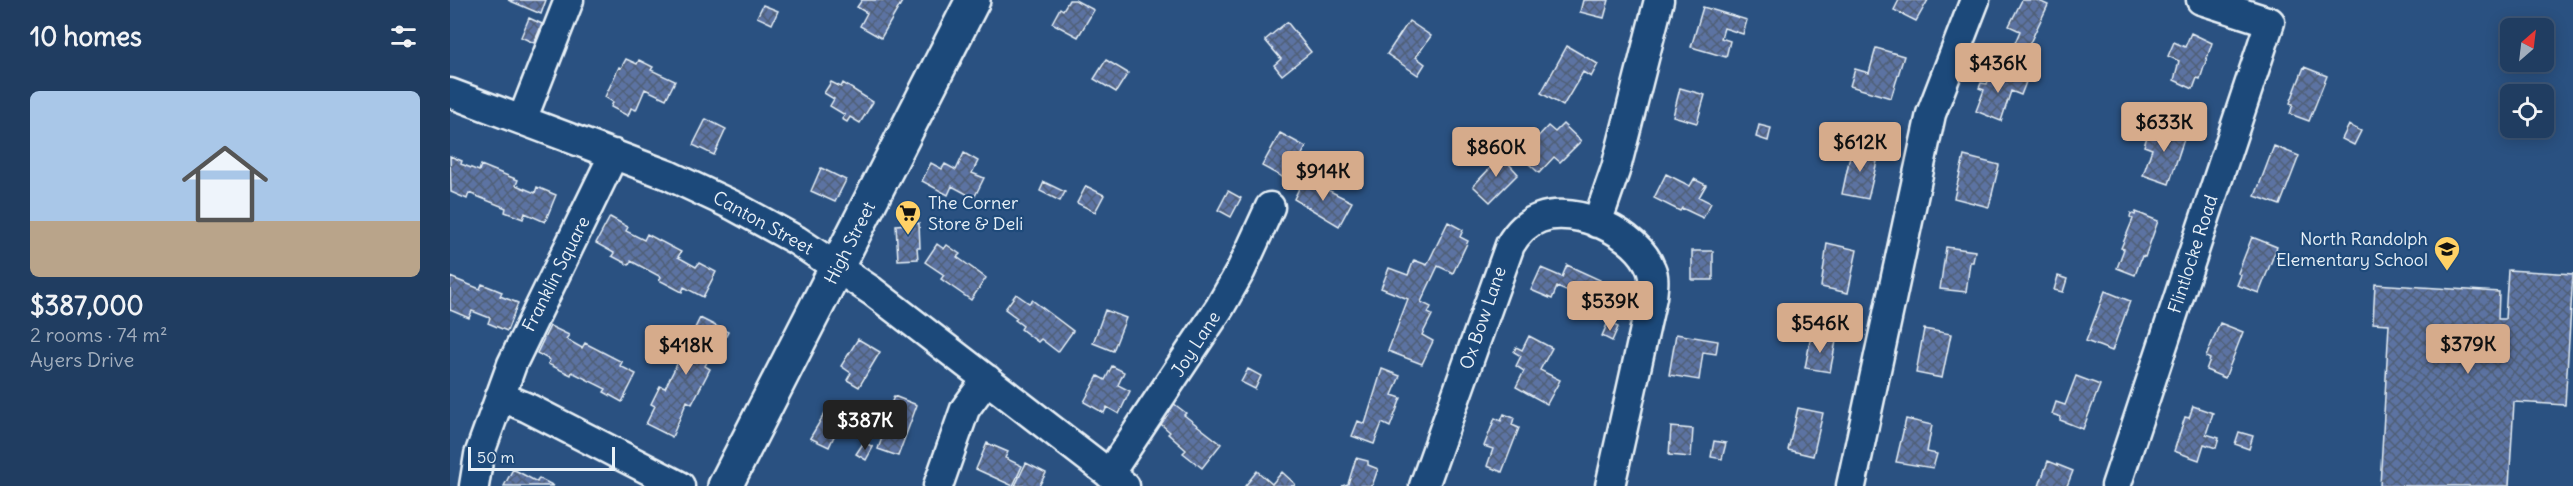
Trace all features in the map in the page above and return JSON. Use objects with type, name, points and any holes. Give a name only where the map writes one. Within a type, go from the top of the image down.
[{"type":"main road","name":"High Street","points":[[725,486],[973,0]]},
{"type":"street","points":[[522,120],[569,0]]},
{"type":"street","points":[[1597,223],[1621,153],[1659,0]]},
{"type":"street","points":[[1851,486],[1931,114],[1975,0]]},
{"type":"street","name":"Flintlocke Road","points":[[2116,486],[2270,22],[2201,0]]},
{"type":"street","name":"Canton Street","points":[[450,93],[614,154],[689,184],[740,208],[838,267],[1117,480]]},
{"type":"street","name":"Franklin Square","points":[[474,486],[478,455],[524,337],[614,154]]},
{"type":"street","name":"Joy Lane","points":[[1117,480],[1241,270],[1270,207]]},
{"type":"street","name":"Ox Bow Lane","points":[[1424,486],[1514,237],[1534,220],[1552,215],[1597,223],[1630,240],[1649,263],[1654,279],[1650,308],[1610,486]]},
{"type":"street","points":[[938,486],[965,409],[987,379]]},
{"type":"street","points":[[500,396],[680,486]]},
{"type":"building","points":[[508,0],[546,0],[541,14]]},
{"type":"building","points":[[862,0],[903,0],[881,38],[860,26],[867,13],[857,7]]},
{"type":"building","points":[[1069,0],[1075,0],[1094,10],[1078,37],[1052,23],[1060,8],[1063,10]]},
{"type":"building","points":[[1583,0],[1609,0],[1604,18],[1580,12]]},
{"type":"building","points":[[1899,0],[1928,0],[1916,21],[1894,10]]},
{"type":"building","points":[[2022,0],[2037,0],[2048,5],[2027,49],[2015,43],[2020,31],[2009,26]]},
{"type":"building","points":[[763,5],[778,11],[772,24],[757,17]]},
{"type":"building","points":[[1703,7],[1747,20],[1743,34],[1724,28],[1721,38],[1730,41],[1726,57],[1691,47]]},
{"type":"building","points":[[529,18],[542,24],[534,43],[521,37]]},
{"type":"building","points":[[1409,21],[1431,36],[1416,57],[1425,64],[1418,75],[1387,54]]},
{"type":"building","points":[[1287,22],[1311,52],[1282,75],[1274,65],[1281,59],[1265,40]]},
{"type":"building","points":[[2191,33],[2212,43],[2200,79],[2197,78],[2193,89],[2174,80],[2179,61],[2168,56],[2174,42],[2185,47]]},
{"type":"building","points":[[1567,46],[1598,64],[1591,77],[1583,72],[1563,106],[1541,93]]},
{"type":"building","points":[[1876,48],[1904,56],[1891,98],[1850,86],[1855,69],[1869,73]]},
{"type":"building","points":[[626,59],[637,64],[639,60],[653,67],[651,70],[675,81],[666,99],[645,89],[636,110],[631,108],[628,116],[611,107],[613,102],[605,97],[619,67],[621,68]]},
{"type":"building","points":[[1106,60],[1128,73],[1116,92],[1094,79]]},
{"type":"building","points":[[2304,67],[2327,76],[2309,121],[2290,114],[2293,104],[2290,103]]},
{"type":"building","points":[[1992,70],[2026,82],[2021,95],[2011,91],[2001,121],[1976,111],[1984,90],[1979,88],[1981,83],[1987,84]]},
{"type":"building","points":[[831,82],[841,87],[843,83],[873,102],[860,123],[850,117],[847,122],[842,119],[845,115],[830,106],[834,99],[824,93]]},
{"type":"building","points":[[1680,88],[1705,95],[1697,123],[1673,116]]},
{"type":"building","points":[[706,119],[726,129],[714,155],[693,145]]},
{"type":"building","points":[[1563,124],[1581,141],[1560,162],[1554,157],[1539,173],[1520,156],[1548,126],[1555,132]]},
{"type":"building","points":[[2160,124],[2186,133],[2169,184],[2143,175],[2152,149],[2144,146],[2148,134],[2156,136]]},
{"type":"building","points":[[1759,125],[1771,128],[1768,141],[1756,137]]},
{"type":"building","points":[[2349,125],[2361,131],[2354,145],[2342,139]]},
{"type":"building","points":[[1280,133],[1306,147],[1288,180],[1262,166]]},
{"type":"building","points":[[2274,146],[2299,156],[2280,205],[2255,196]]},
{"type":"building","points":[[1852,147],[1879,153],[1868,199],[1842,194]]},
{"type":"building","points":[[964,153],[978,161],[972,173],[984,178],[974,198],[952,186],[948,195],[922,181],[931,163],[942,169],[945,164],[956,170]]},
{"type":"building","points":[[1500,154],[1518,174],[1490,202],[1473,186],[1492,166],[1489,163]]},
{"type":"building","points":[[450,156],[462,161],[461,164],[479,171],[481,165],[518,180],[516,185],[535,193],[537,187],[556,195],[545,222],[525,213],[523,219],[505,212],[506,208],[469,193],[467,199],[451,192]]},
{"type":"building","points":[[1964,156],[1999,165],[1989,207],[1954,198]]},
{"type":"building","points":[[821,168],[846,180],[835,202],[811,191]]},
{"type":"building","points":[[1666,174],[1690,186],[1694,179],[1706,185],[1699,197],[1711,203],[1703,218],[1682,208],[1680,211],[1654,198]]},
{"type":"building","points":[[1304,178],[1352,202],[1339,226],[1294,199]]},
{"type":"building","points":[[1044,182],[1065,192],[1060,201],[1040,191]]},
{"type":"building","points":[[1086,186],[1104,195],[1095,212],[1077,203]]},
{"type":"building","points":[[1228,191],[1241,198],[1231,217],[1218,210]]},
{"type":"building","points":[[2136,212],[2158,221],[2145,257],[2142,256],[2135,275],[2117,268],[2124,249],[2121,248],[2133,219],[2130,217],[2131,213],[2135,215]]},
{"type":"building","points":[[610,217],[628,227],[626,231],[644,240],[647,234],[681,252],[678,257],[696,267],[699,263],[716,272],[703,297],[684,287],[682,292],[659,280],[661,277],[631,261],[629,265],[612,256],[614,253],[596,243]]},
{"type":"building","points":[[1448,222],[1463,230],[1460,237],[1468,241],[1453,273],[1438,266],[1421,302],[1431,307],[1428,313],[1432,315],[1422,335],[1433,341],[1422,364],[1388,351],[1408,299],[1381,288],[1389,268],[1408,275],[1414,260],[1427,265]]},
{"type":"building","name":"The Corner Store & Deli","points":[[919,223],[918,259],[898,260],[896,225]]},
{"type":"building","points":[[2252,237],[2277,247],[2259,293],[2237,285],[2241,275],[2238,273]]},
{"type":"building","points":[[1827,243],[1857,250],[1848,293],[1821,287]]},
{"type":"building","points":[[937,244],[944,249],[947,245],[960,254],[957,257],[986,278],[971,300],[941,279],[944,275],[925,262]]},
{"type":"building","points":[[1946,247],[1975,251],[1973,262],[1970,262],[1966,292],[1940,289]]},
{"type":"building","points":[[1692,251],[1713,251],[1713,280],[1692,280]]},
{"type":"building","points":[[1567,265],[1600,280],[1590,301],[1557,287],[1552,299],[1531,290],[1541,268],[1562,277]]},
{"type":"building","points":[[2508,270],[2573,274],[2565,405],[2514,402],[2509,486],[2380,486],[2389,324],[2373,323],[2375,284],[2499,292],[2498,319],[2505,319]]},
{"type":"building","points":[[2058,276],[2067,279],[2063,292],[2054,290]]},
{"type":"building","points":[[450,277],[480,289],[482,284],[502,292],[500,296],[518,303],[507,331],[488,323],[490,318],[472,311],[469,318],[450,310]]},
{"type":"building","points":[[2105,291],[2130,301],[2112,351],[2086,341]]},
{"type":"building","points":[[1016,294],[1029,303],[1032,300],[1073,331],[1058,352],[1041,339],[1038,342],[1021,329],[1023,326],[1015,320],[1017,318],[1005,309]]},
{"type":"building","points":[[1105,310],[1126,318],[1113,351],[1093,343]]},
{"type":"building","points":[[700,318],[728,332],[718,352],[713,350],[705,366],[710,369],[692,404],[687,401],[672,437],[646,424],[655,406],[651,404],[660,386],[665,388],[682,354],[677,352],[686,333],[691,336]]},
{"type":"building","points":[[1608,322],[1618,327],[1612,341],[1602,336]]},
{"type":"building","points":[[2220,323],[2243,332],[2225,378],[2206,370],[2210,359],[2206,357]]},
{"type":"building","points":[[550,326],[569,335],[566,339],[582,348],[585,343],[622,362],[620,366],[636,374],[622,402],[604,392],[606,389],[572,372],[571,375],[548,364],[550,360],[537,353]]},
{"type":"building","points":[[1924,329],[1951,334],[1942,378],[1916,373]]},
{"type":"building","points":[[1676,334],[1718,341],[1716,354],[1703,352],[1699,380],[1669,375]]},
{"type":"building","points":[[1529,336],[1552,348],[1540,370],[1560,380],[1547,404],[1516,387],[1524,371],[1516,366],[1521,356],[1514,352],[1516,347],[1522,350]]},
{"type":"building","points":[[1811,336],[1836,341],[1830,372],[1805,368]]},
{"type":"building","points":[[858,339],[880,352],[859,387],[847,380],[851,373],[841,366]]},
{"type":"building","points":[[1112,366],[1124,372],[1118,385],[1130,391],[1119,414],[1107,407],[1104,413],[1084,402],[1098,376],[1105,380]]},
{"type":"building","points":[[1248,369],[1261,376],[1255,389],[1241,382]]},
{"type":"building","points":[[1382,369],[1400,376],[1392,395],[1401,398],[1390,427],[1382,423],[1374,444],[1352,436],[1358,421],[1365,424]]},
{"type":"building","points":[[2076,376],[2100,385],[2083,429],[2060,420],[2061,417],[2052,414],[2056,402],[2065,405]]},
{"type":"building","points":[[894,396],[917,405],[898,456],[878,449],[885,429],[882,428]]},
{"type":"building","points":[[1169,400],[1221,444],[1202,468],[1183,453],[1186,450],[1154,418]]},
{"type":"building","points":[[2193,406],[2213,413],[2206,434],[2219,438],[2216,448],[2204,444],[2199,460],[2174,451],[2185,417],[2189,418]]},
{"type":"building","points":[[1798,408],[1823,413],[1813,456],[1788,450]]},
{"type":"building","points":[[825,413],[835,418],[829,431],[835,434],[829,447],[810,438]]},
{"type":"building","points":[[1504,414],[1514,418],[1512,425],[1519,428],[1502,472],[1487,466],[1493,449],[1484,446],[1495,418],[1501,421]]},
{"type":"building","points":[[1906,419],[1932,425],[1927,452],[1937,454],[1933,468],[1896,462]]},
{"type":"building","points":[[1671,427],[1693,429],[1691,457],[1669,455]]},
{"type":"building","points":[[2239,432],[2253,436],[2249,449],[2235,444]]},
{"type":"building","points":[[1714,441],[1726,443],[1722,459],[1711,457]]},
{"type":"building","points":[[864,442],[873,447],[866,460],[856,454]]},
{"type":"building","points":[[987,443],[1008,452],[1005,458],[1022,466],[1013,486],[976,469]]},
{"type":"building","points":[[1356,458],[1368,461],[1368,465],[1378,469],[1372,486],[1342,486],[1348,484]]},
{"type":"building","points":[[2048,461],[2073,471],[2067,486],[2039,486]]},
{"type":"building","points":[[1026,463],[1046,473],[1039,486],[1015,486]]},
{"type":"building","points":[[513,469],[537,482],[539,478],[554,486],[504,486]]},
{"type":"building","points":[[1257,471],[1272,484],[1282,472],[1295,484],[1294,486],[1245,486]]},
{"type":"place","name":"The Corner Store & Deli","points":[[908,236]]},
{"type":"place","name":"North Randolph Elementary School","points":[[2447,272]]}]
